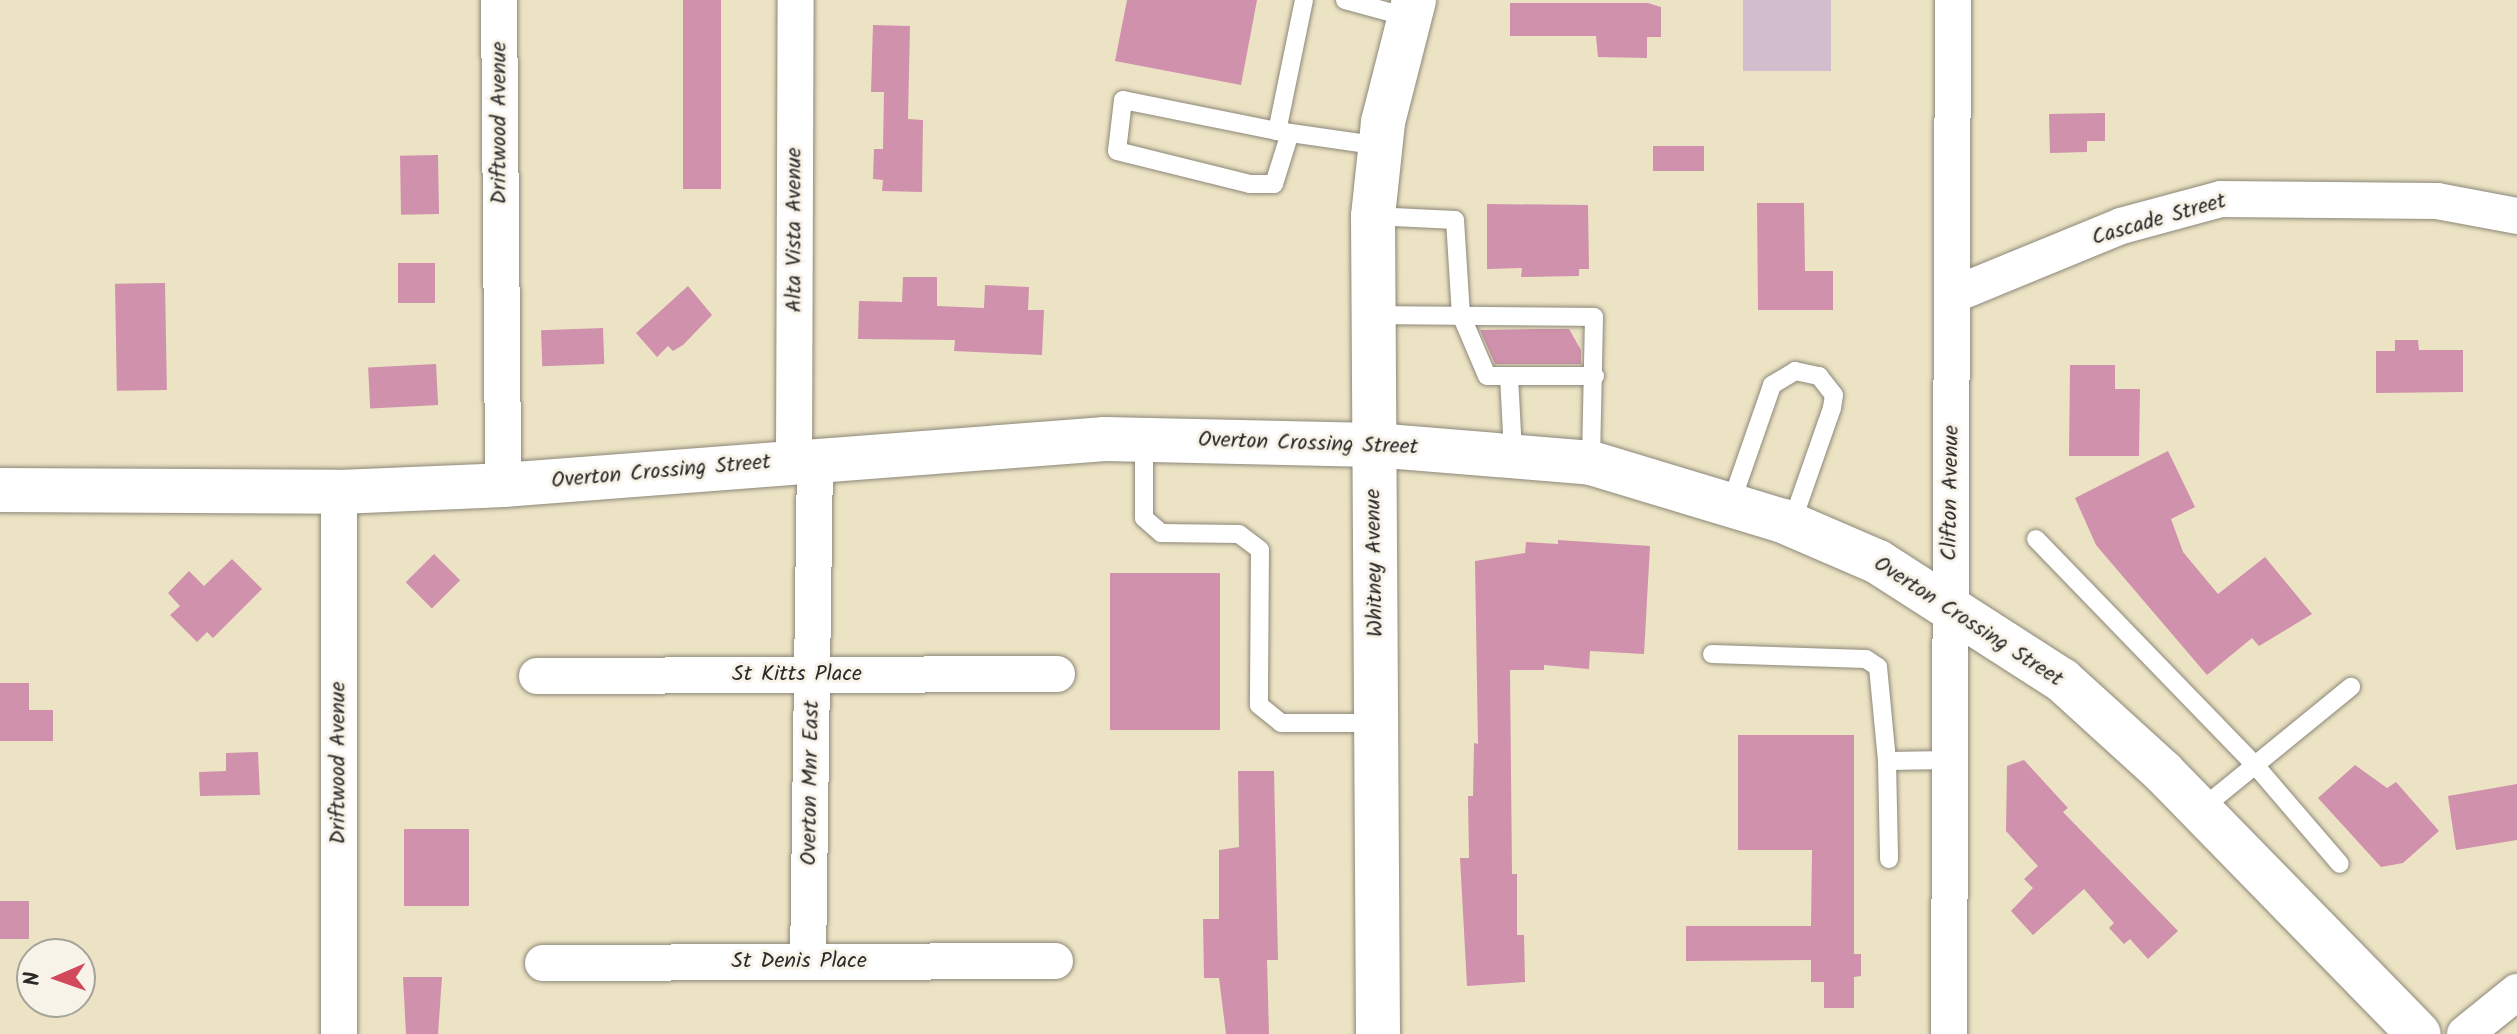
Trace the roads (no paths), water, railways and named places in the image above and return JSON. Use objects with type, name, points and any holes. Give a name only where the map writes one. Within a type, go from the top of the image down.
[{"type":"main road","name":"Whitney Avenue","points":[[1378,1034],[1373,216],[1381,146],[1410,8]]},
{"type":"main road","name":"Overton Crossing Street","points":[[0,490],[339,492],[503,485],[805,460],[1144,439],[1374,445],[1513,453],[1591,463],[1731,503],[1878,562],[2062,680],[2200,810],[2419,1034]]},
{"type":"street","name":"Driftwood Avenue","points":[[499,0],[503,485]]},
{"type":"street","name":"Alta Vista Avenue","points":[[796,0],[805,460]]},
{"type":"street","name":"Clifton Avenue","points":[[1949,1034],[1953,0]]},
{"type":"street","name":"Cascade Street","points":[[1953,295],[2121,226],[2221,199],[2437,201],[2517,216]]},
{"type":"street","name":"Overton Mnr East","points":[[805,460],[812,675],[808,962]]},
{"type":"street","name":"Driftwood Avenue","points":[[339,492],[339,1034]]},
{"type":"street","name":"St Kitts Place","points":[[537,676],[1057,674]]},
{"type":"street","name":"St Denis Place","points":[[543,963],[1055,961]]},
{"type":"street","points":[[2465,1034],[2517,992]]},
{"type":"lane","points":[[1304,0],[1283,132],[1274,184],[1250,184],[1117,151],[1123,100],[1283,132],[1381,146]]},
{"type":"lane","points":[[1345,0],[1410,8]]},
{"type":"lane","points":[[1373,216],[1455,220],[1461,315],[1487,376],[1560,370],[1595,376]]},
{"type":"lane","points":[[1374,315],[1461,315],[1502,323],[1594,317],[1591,463]]},
{"type":"lane","points":[[1731,503],[1772,385],[1795,371],[1819,376],[1834,395],[1832,408],[1791,525]]},
{"type":"lane","points":[[1513,453],[1520,372]]},
{"type":"lane","points":[[1144,439],[1144,518],[1161,533],[1239,534],[1260,550],[1259,705],[1281,723],[1376,723]]},
{"type":"lane","points":[[2036,539],[2255,765],[2340,864]]},
{"type":"lane","points":[[1712,654],[1866,659],[1878,667],[1887,761],[1889,859]]},
{"type":"lane","points":[[2200,810],[2351,687]]},
{"type":"lane","points":[[1887,761],[1948,760]]}]
